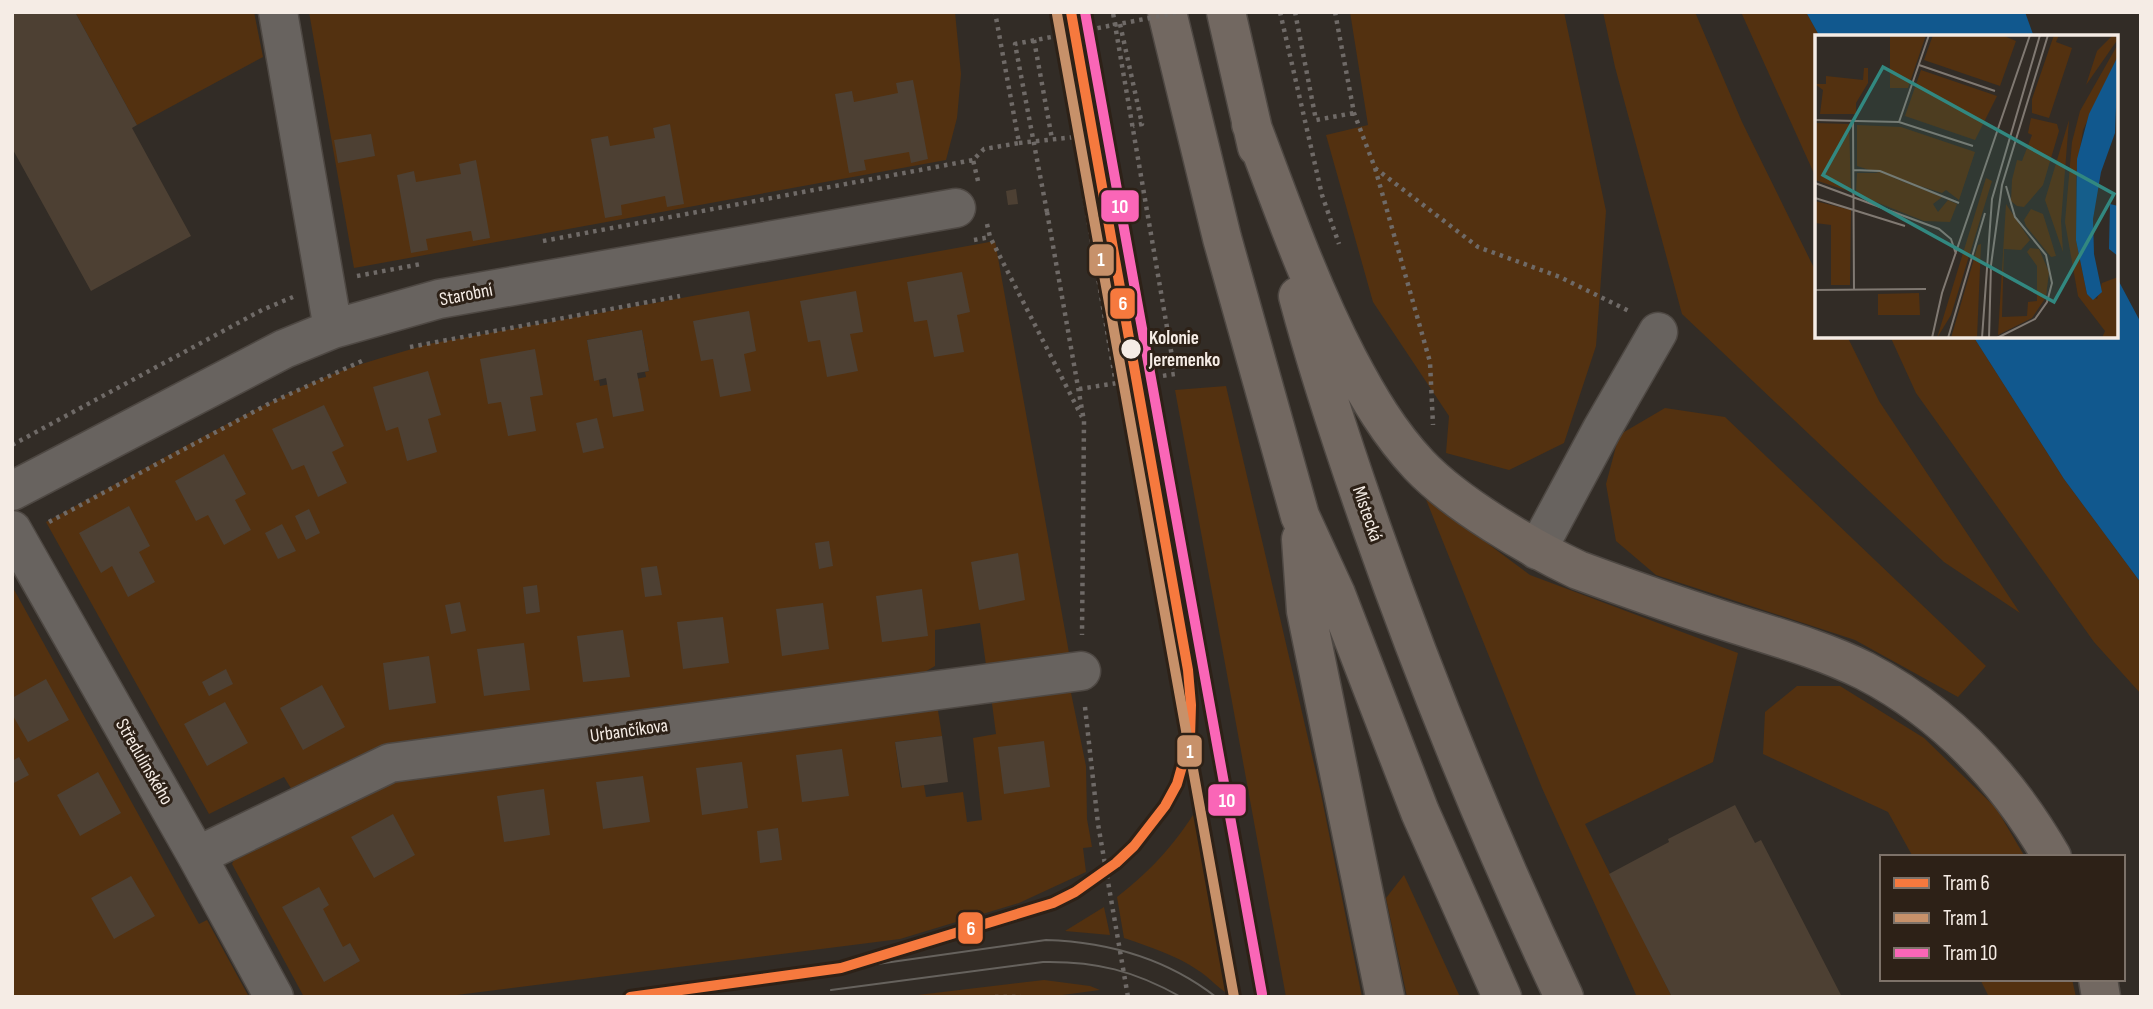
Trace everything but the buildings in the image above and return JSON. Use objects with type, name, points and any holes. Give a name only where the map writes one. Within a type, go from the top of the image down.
[{"type":"highway","points":[[1167,12],[1222,238],[1300,516],[1336,594],[1378,708],[1426,824],[1502,997]]},
{"type":"highway","name":"Místecká","points":[[1226,12],[1251,124],[1319,376],[1395,595],[1448,730],[1564,997]]},
{"type":"highway","points":[[1251,124],[1322,309],[1383,422],[1414,460],[1438,482],[1537,550],[1578,570],[1839,659],[1889,685],[1939,720],[1974,750],[2013,795],[2051,855]]},
{"type":"highway","points":[[1300,516],[1306,611],[1385,997]]},
{"type":"street","points":[[278,12],[333,329]]},
{"type":"street","name":"Starobní","points":[[12,491],[284,349],[333,329],[439,299],[967,218]]},
{"type":"street","points":[[1537,550],[1658,332]]},
{"type":"street","name":"Středulinského","points":[[15,534],[274,997]]},
{"type":"street","name":"Urbančíkova","points":[[197,856],[390,762],[1082,671]]},
{"type":"path","points":[[995,12],[1019,144]]},
{"type":"path","points":[[1128,997],[1098,824],[1082,671],[1084,421],[1015,44],[1181,12]]},
{"type":"path","points":[[1280,12],[1322,195],[1343,257]]},
{"type":"path","points":[[1296,12],[1316,120],[1354,113]]},
{"type":"path","points":[[1335,12],[1354,113],[1375,168],[1430,362],[1433,429],[1427,418]]},
{"type":"path","points":[[1079,389],[1175,374],[1113,13]]},
{"type":"path","points":[[1120,24],[1142,124],[1132,126]]},
{"type":"path","points":[[1034,40],[1052,139]]},
{"type":"path","points":[[1059,46],[1116,384]]},
{"type":"path","points":[[967,218],[974,160],[984,149],[1074,136]]},
{"type":"path","points":[[1375,168],[1478,247],[1560,277],[1621,306],[1658,332]]},
{"type":"path","points":[[967,218],[990,237],[1084,421]]},
{"type":"path","points":[[967,218],[990,237]]},
{"type":"path","points":[[404,349],[690,294]]},
{"type":"path","points":[[15,534],[270,403],[364,359]]},
{"type":"path","points":[[995,997],[1021,997]]},
{"type":"shaded area","points":[[75,12],[254,12],[263,57],[137,125]]},
{"type":"shaded area","points":[[309,12],[955,12],[961,74],[957,118],[946,160],[354,268]]},
{"type":"shaded area","points":[[1350,12],[1564,12],[1606,211],[1596,346],[1564,443],[1509,470],[1446,453],[1449,416],[1373,302],[1326,135],[1368,125]]},
{"type":"shaded area","points":[[1603,12],[1695,12],[1742,122],[1815,270],[1815,338],[1848,338],[1879,401],[2020,613],[1944,562],[1682,314],[1615,67]]},
{"type":"shaded area","points":[[1741,12],[1806,12],[1819,35],[1815,35],[1815,176]]},
{"type":"shaded area","points":[[995,241],[1069,653],[986,665],[980,623],[935,630],[935,666],[923,673],[292,790],[284,777],[209,814],[46,522],[208,434],[307,385],[352,367],[429,344]],"holes":[[[642,330],[649,371],[645,372],[646,377],[600,386],[599,380],[594,380],[587,340]]]},
{"type":"shaded area","points":[[1891,338],[1974,338],[2064,479],[2141,583],[2141,694],[2094,642],[1916,393]]},
{"type":"shaded area","points":[[1226,386],[1321,794],[1362,997],[1286,997],[1175,390]]},
{"type":"shaded area","points":[[1665,408],[1725,417],[1986,666],[1958,697],[1855,640],[1656,575],[1616,541],[1606,484],[1619,435]]},
{"type":"shaded area","points":[[1425,497],[1530,575],[1738,653],[1713,762],[1585,824],[1672,997],[1637,997],[1542,788]]},
{"type":"shaded area","points":[[12,586],[199,924],[207,920],[249,997],[12,997]]},
{"type":"shaded area","points":[[1797,686],[1840,686],[1924,738],[1996,808],[2024,855],[1912,855],[1888,812],[1763,754],[1765,712]]},
{"type":"shaded area","points":[[1070,688],[1086,766],[1087,819],[1092,847],[1083,848],[1086,872],[1019,903],[900,939],[441,997],[304,997],[232,864],[236,856],[405,773],[937,704],[942,736],[895,742],[901,787],[924,785],[926,797],[963,792],[967,822],[982,820],[973,738],[996,734],[991,696]]},
{"type":"shaded area","points":[[1203,799],[1239,997],[1224,991],[1181,960],[1124,938],[1117,897],[1165,852]]},
{"type":"shaded area","points":[[1404,875],[1460,997],[1407,997],[1386,898]]},
{"type":"shaded area","points":[[1104,907],[1110,935],[1065,931]]},
{"type":"shaded area","points":[[1044,980],[1090,986],[1100,990],[1047,997],[901,997]]},
{"type":"shaded area","points":[[1981,981],[2072,981],[2076,997],[1989,997]]},
{"type":"water","points":[[1806,12],[2025,12],[2033,35],[1819,35]]},
{"type":"water","points":[[2118,280],[2141,323],[2141,583],[2064,479],[1974,338],[2118,338]]},
{"type":"tram line","name":"6","points":[[630,997],[841,968],[1053,903],[1075,892],[1116,863],[1134,846],[1165,806],[1177,784],[1190,738],[1188,670],[1071,12]]},
{"type":"tram line","name":"10","points":[[1085,12],[1262,994]]},
{"type":"tram line","name":"1","points":[[1057,14],[1234,997]]},
{"type":"tram line","points":[[828,971],[1046,940],[1069,941],[1114,949],[1157,962],[1197,983],[1216,997]]},
{"type":"tram line","points":[[831,990],[1043,962],[1062,962],[1115,969],[1147,980],[1181,997]]},
{"type":"place","name":"Kolonie Jeremenko","points":[[1131,349]]}]
